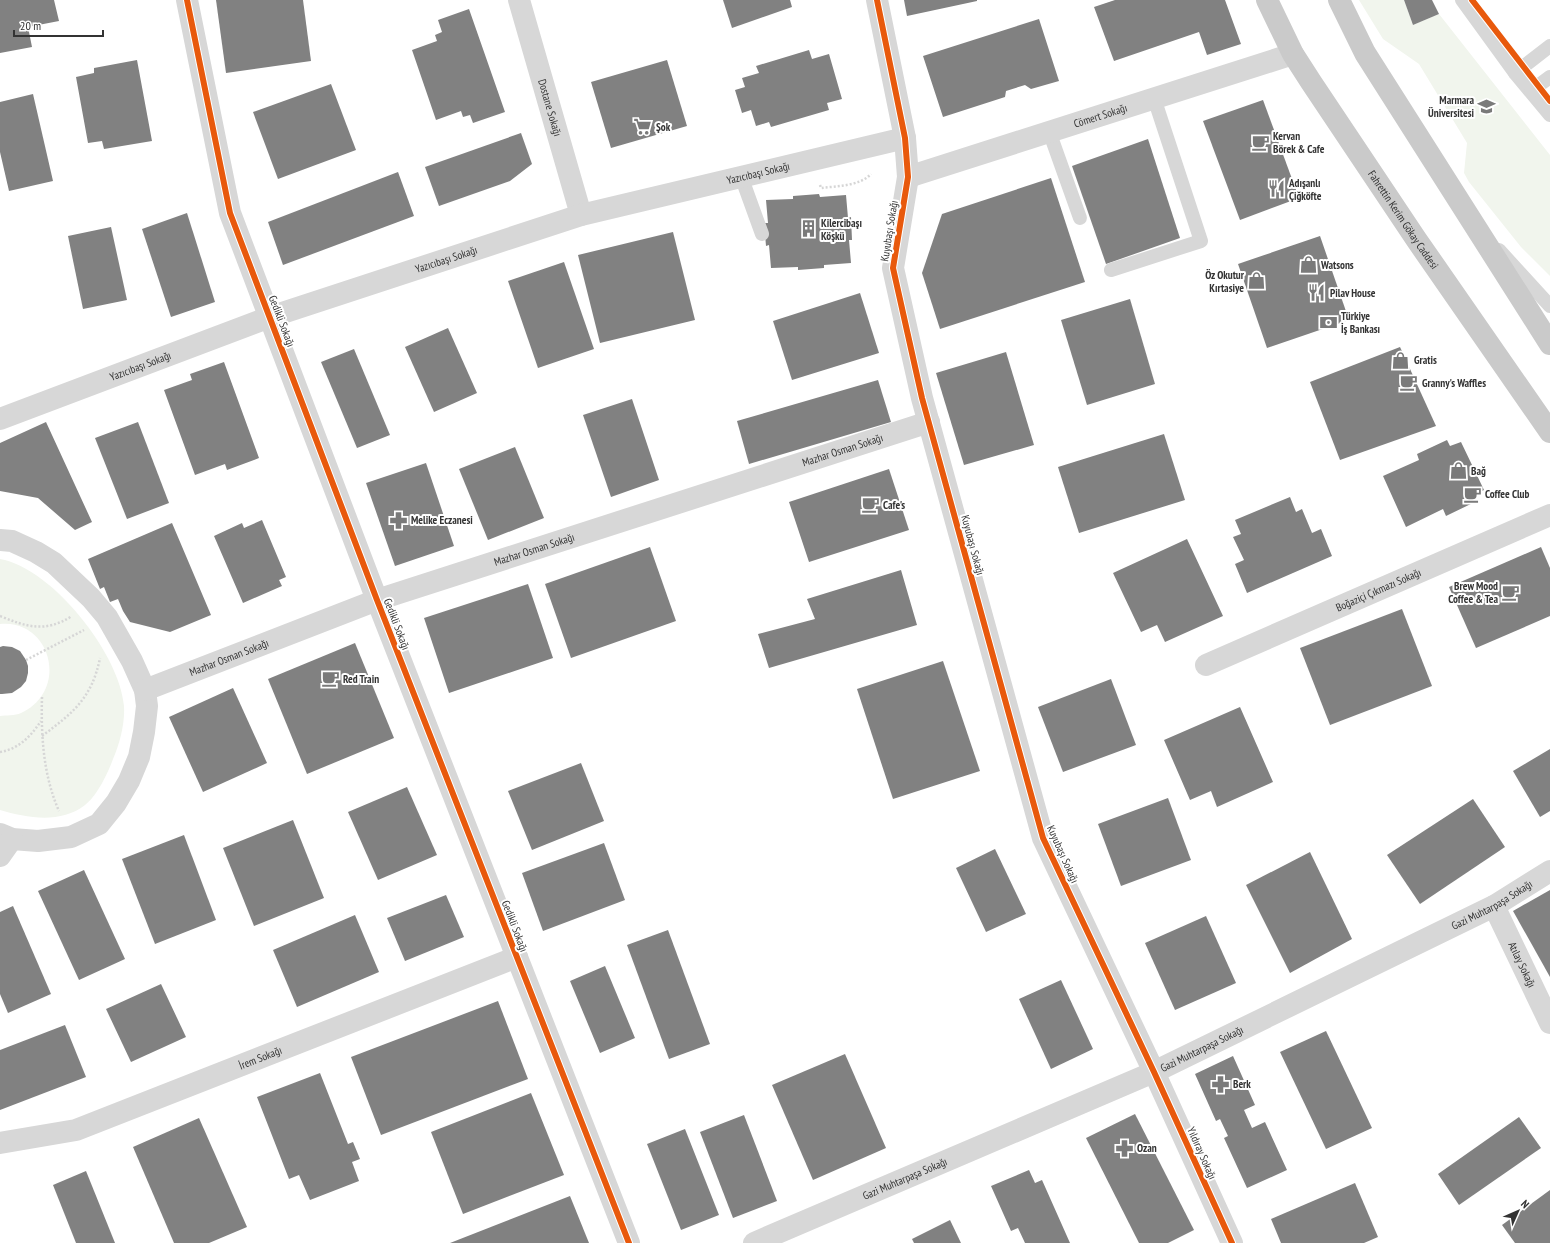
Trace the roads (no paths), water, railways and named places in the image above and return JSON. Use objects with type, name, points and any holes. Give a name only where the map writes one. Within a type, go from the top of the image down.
[{"type":"main road","name":"Fahrettin Kerim Gökay Caddesi","points":[[1267,0],[1293,54],[1420,245],[1550,432]]},
{"type":"main road","points":[[1339,0],[1365,53],[1473,220],[1550,344]]},
{"type":"street","name":"Gedikli Sokağı","points":[[187,0],[230,213],[377,600],[628,1243]]},
{"type":"street","name":"Dostane Sokağı","points":[[519,0],[581,215]]},
{"type":"street","name":"Kuyubaşı Sokağı","points":[[877,0],[905,138],[908,177],[893,268],[922,398],[1043,838],[1154,1072]]},
{"type":"street","name":"Cömert Sokağı","points":[[908,177],[1293,54]]},
{"type":"street","name":"Yazıcıbaşı Sokağı","points":[[0,419],[270,317],[581,215],[905,138]]},
{"type":"street","name":"Mazhar Osman Sokağı","points":[[145,690],[377,600],[929,422]]},
{"type":"street","name":"Boğaziçi Çıkmazı Sokağı","points":[[1206,665],[1550,515]]},
{"type":"street","points":[[0,540],[12,541],[36,552],[54,563],[86,593],[107,617],[121,639],[145,690],[147,706],[139,757],[129,781],[116,803],[99,824],[71,837],[38,841],[6,837],[0,856]]},
{"type":"street","name":"Gazi Muhtarpaşa Sokağı","points":[[754,1243],[1154,1072],[1494,906],[1550,871]]},
{"type":"street","name":"Atılay Sokağı","points":[[1494,906],[1550,1024]]},
{"type":"street","name":"İrem Sokağı","points":[[0,1144],[76,1130],[517,957]]},
{"type":"street","name":"Yıldıray Sokağı","points":[[1154,1072],[1232,1243]]},
{"type":"lane","points":[[1462,0],[1515,73],[1550,115]]},
{"type":"lane","points":[[1515,73],[1550,46]]},
{"type":"lane","points":[[1531,92],[1550,77]]},
{"type":"lane","points":[[1111,270],[1201,241],[1154,98]]},
{"type":"lane","points":[[1050,131],[1080,218]]},
{"type":"lane","points":[[741,176],[762,234]]},
{"type":"lane","points":[[1473,220],[1550,306]]},
{"type":"place","name":"Marmara Üniversitesi","points":[[1487,106]]},
{"type":"place","name":"Şok","points":[[643,127]]},
{"type":"place","name":"Kervan Börek & Cafe","points":[[1260,142]]},
{"type":"place","name":"Adışanlı Çiğköfte","points":[[1276,189]]},
{"type":"place","name":"Kilercibaşı Köşkü","points":[[808,229]]},
{"type":"place","name":"Watsons","points":[[1308,265]]},
{"type":"place","name":"Öz Okutur Kırtasiye","points":[[1257,281]]},
{"type":"place","name":"Pilav House","points":[[1317,293]]},
{"type":"place","name":"Türkiye İş Bankası","points":[[1328,322]]},
{"type":"place","name":"Gratis","points":[[1401,360]]},
{"type":"place","name":"Granny's Waffles","points":[[1409,383]]},
{"type":"place","name":"Bağ","points":[[1458,471]]},
{"type":"place","name":"Coffee Club","points":[[1472,494]]},
{"type":"place","name":"Cafe's","points":[[870,505]]},
{"type":"place","name":"Melike Eczanesi","points":[[398,520]]},
{"type":"place","name":"Brew Mood Coffee & Tea","points":[[1511,592]]},
{"type":"place","name":"Red Train","points":[[330,679]]},
{"type":"place","name":"Berk","points":[[1220,1084]]},
{"type":"place","name":"Ozan","points":[[1124,1148]]}]
